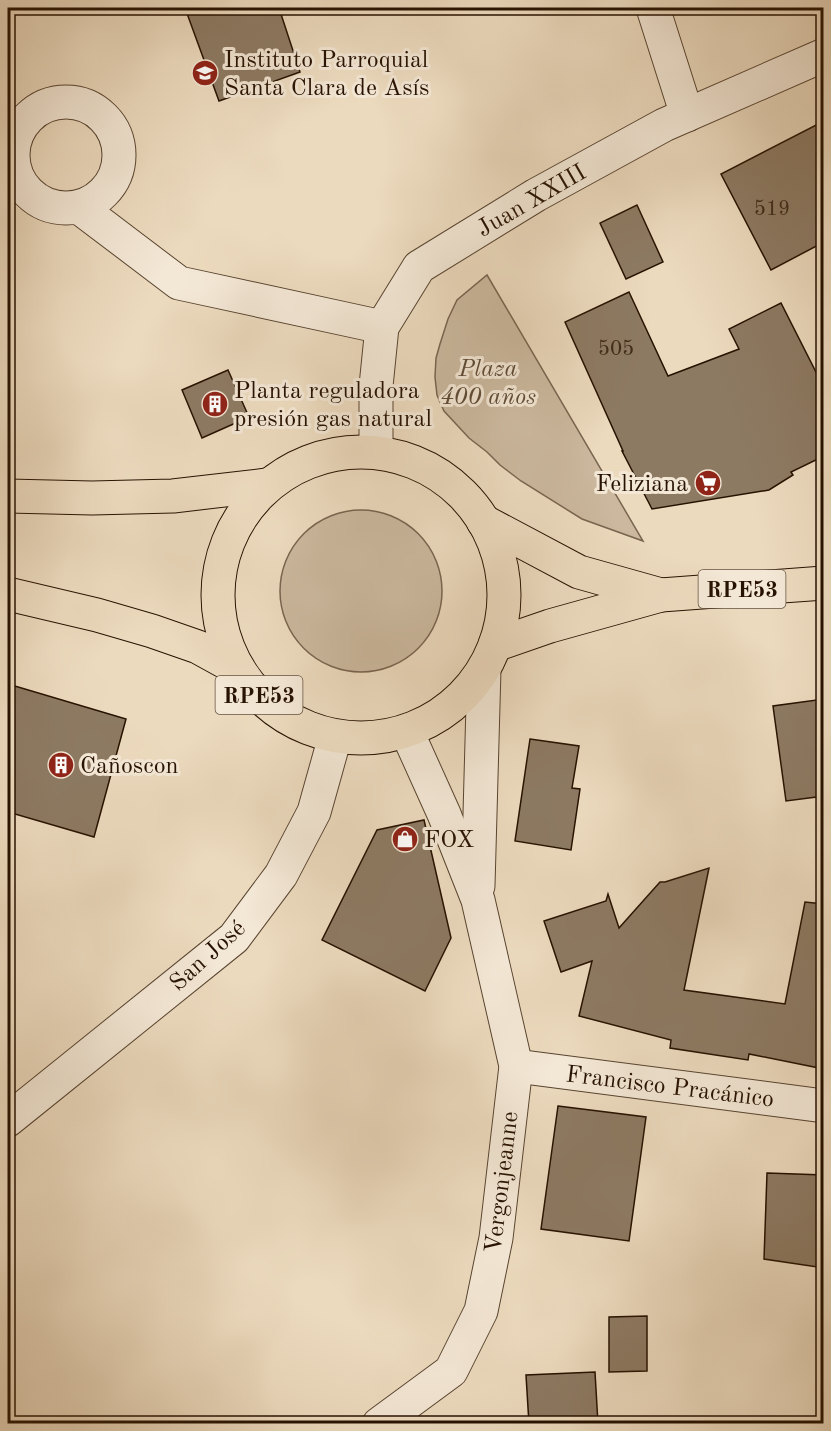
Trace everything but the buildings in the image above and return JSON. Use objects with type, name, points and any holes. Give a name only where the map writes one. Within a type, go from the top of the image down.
[{"type":"main road","name":"RPE53","points":[[347,452],[376,452],[408,460],[437,474],[463,495],[483,521],[500,561],[504,603],[490,657],[463,696],[437,717],[407,732],[371,739],[335,737],[297,724],[263,700],[238,669],[222,632],[217,592],[223,552],[241,516],[267,485],[291,469],[318,458],[347,452]]},
{"type":"main road","name":"RPE53","points":[[8,496],[92,498],[173,496],[267,485]]},
{"type":"main road","name":"RPE53","points":[[483,521],[579,572],[661,595]]},
{"type":"main road","name":"RPE53","points":[[490,657],[550,626],[661,595],[824,583]]},
{"type":"main road","name":"RPE53","points":[[8,594],[97,615],[152,631],[198,647],[238,669]]},
{"type":"street","points":[[653,8],[687,115]]},
{"type":"street","name":"Juan XXIII","points":[[376,452],[376,387],[382,327],[419,267],[536,195],[664,125],[824,55]]},
{"type":"street","points":[[80,208],[179,283],[382,327]]},
{"type":"street","name":"Vergonjeanne","points":[[478,900],[490,657]]},
{"type":"street","name":"Vergonjeanne","points":[[379,1424],[451,1371],[481,1311],[496,1238],[516,1066],[478,900],[444,814],[407,732]]},
{"type":"street","name":"San José","points":[[8,1120],[234,938],[281,875],[314,812],[335,737]]},
{"type":"street","name":"Francisco Pracánico","points":[[516,1066],[824,1106]]},
{"type":"green space","name":"Plaza 400 años","points":[[487,275],[643,541],[582,519],[521,481],[469,438],[444,411],[437,395],[435,377],[436,358],[440,344],[457,300]]},
{"type":"green space","points":[[361,510],[377,511],[392,516],[418,534],[436,560],[441,575],[441,607],[436,622],[418,648],[392,666],[377,671],[361,672],[345,671],[330,666],[304,648],[286,622],[281,607],[280,591],[281,575],[286,560],[304,534],[330,516],[345,511]]},
{"type":"place","name":"Instituto Parroquial Santa Clara de Asís","points":[[205,73]]},
{"type":"place","name":"Planta reguladora presión gas natural","points":[[215,404]]},
{"type":"place","name":"Feliziana","points":[[708,483]]},
{"type":"place","name":"Cañoscon","points":[[61,765]]},
{"type":"place","name":"FOX","points":[[405,839]]}]
